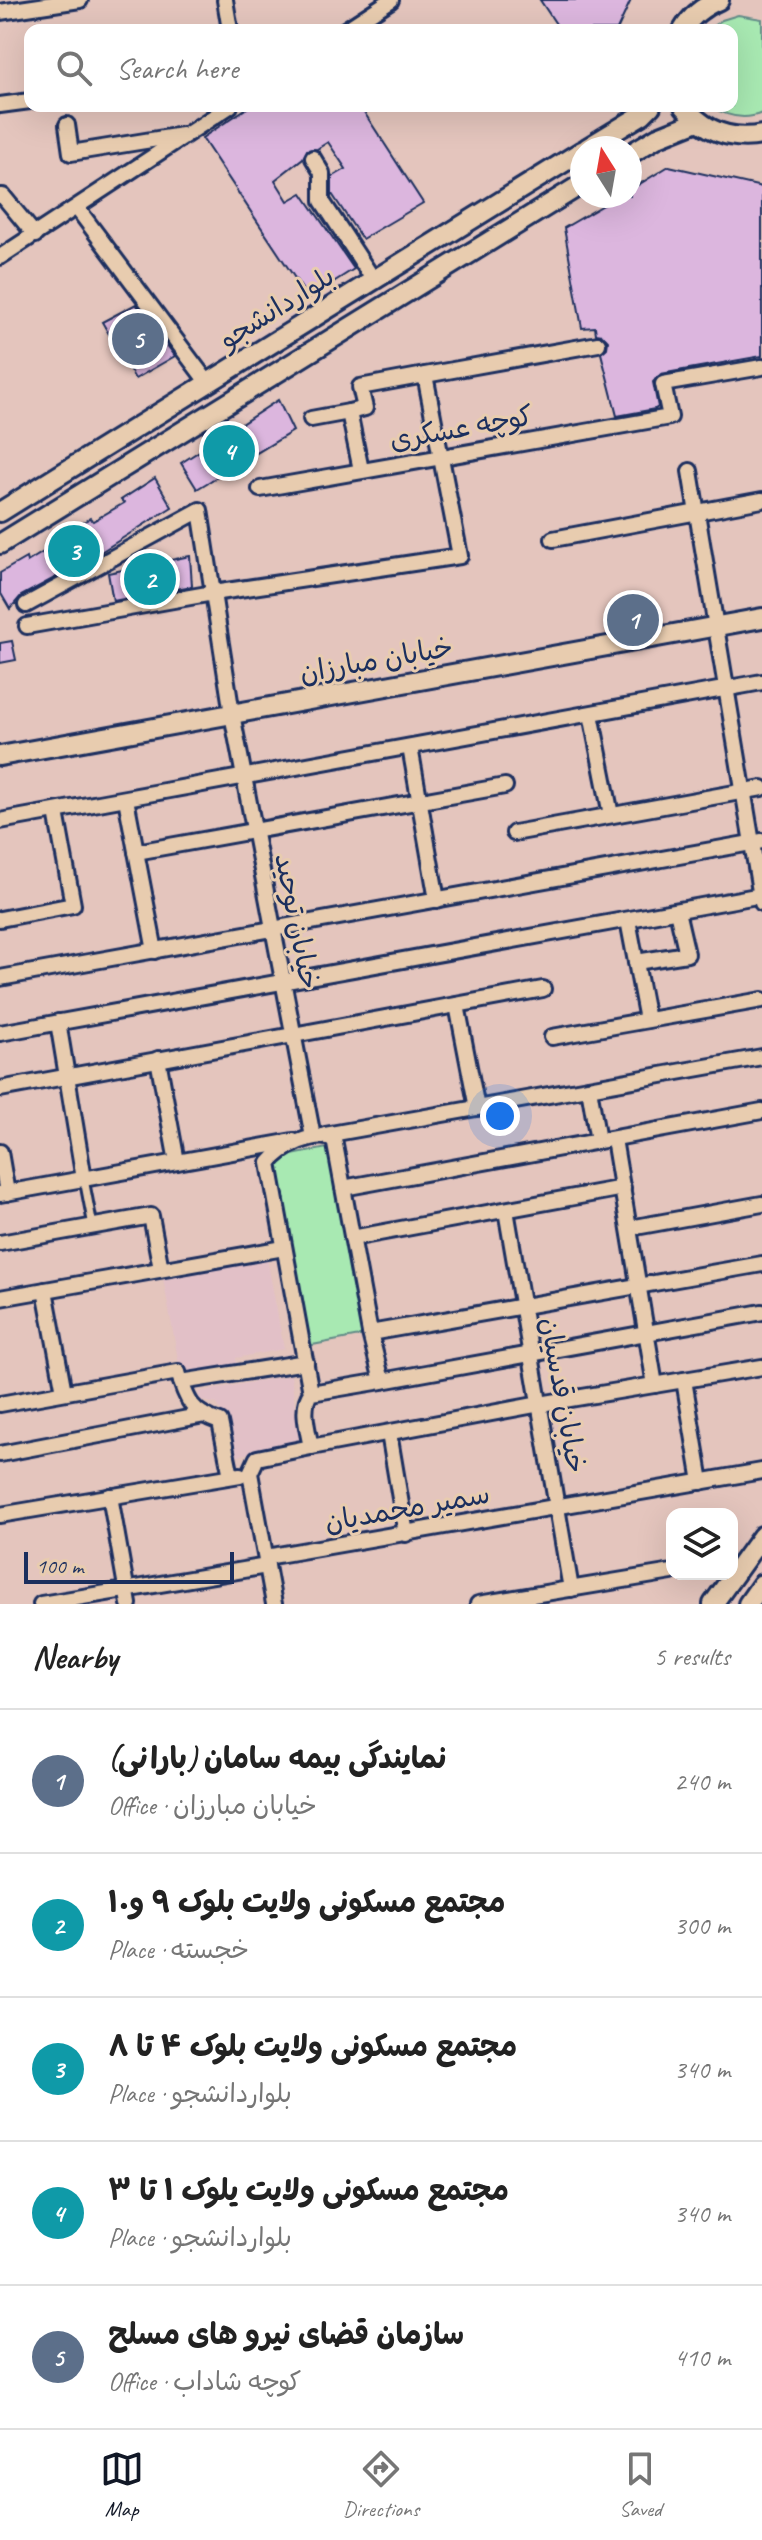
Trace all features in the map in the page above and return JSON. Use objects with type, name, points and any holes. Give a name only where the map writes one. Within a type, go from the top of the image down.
[{"type":"main road","points":[[686,24],[687,0]]},
{"type":"main road","points":[[687,24],[707,5],[719,0]]},
{"type":"main road","points":[[607,136],[645,112]]},
{"type":"main road","points":[[690,112],[715,132],[762,149]]},
{"type":"main road","points":[[642,147],[698,121]]},
{"type":"main road","points":[[735,137],[762,135]]},
{"type":"main road","name":"بلواردانشجو","points":[[0,512],[570,158]]},
{"type":"main road","name":"بلواردانشجو","points":[[0,544],[570,191]]},
{"type":"main road","name":"خیابان مبارزان","points":[[0,756],[762,618]]},
{"type":"main road","points":[[713,1604],[746,1563],[762,1536]]},
{"type":"main road","points":[[748,1604],[762,1584]]},
{"type":"street","points":[[2,17],[80,0]]},
{"type":"street","points":[[225,0],[227,24]]},
{"type":"street","points":[[354,24],[391,0]]},
{"type":"street","points":[[0,105],[24,102]]},
{"type":"street","points":[[0,257],[221,112]]},
{"type":"street","points":[[67,125],[71,153],[188,134]]},
{"type":"street","points":[[313,158],[322,173],[322,201],[373,279]]},
{"type":"street","points":[[0,196],[35,235]]},
{"type":"street","points":[[77,208],[208,383]]},
{"type":"street","points":[[311,419],[365,408],[360,387],[598,344]]},
{"type":"street","name":"کوچه عسکری","points":[[260,489],[670,417],[663,384],[762,367]]},
{"type":"street","points":[[27,626],[213,593],[460,556],[425,375]]},
{"type":"street","points":[[349,412],[361,470]]},
{"type":"street","points":[[0,1033],[762,898],[757,842],[743,792],[724,689],[690,471]]},
{"type":"street","points":[[553,539],[762,500]]},
{"type":"street","points":[[26,605],[200,510],[232,714]]},
{"type":"street","points":[[0,821],[762,682]]},
{"type":"street","name":"خیابان توحید","points":[[232,714],[294,1034],[319,1136],[334,1139],[370,1333],[382,1381]]},
{"type":"street","points":[[591,714],[611,815]]},
{"type":"street","points":[[410,747],[437,900]]},
{"type":"street","points":[[136,852],[505,786]]},
{"type":"street","points":[[514,833],[762,788]]},
{"type":"street","points":[[126,799],[155,951]]},
{"type":"street","points":[[0,919],[73,905],[56,812]]},
{"type":"street","points":[[0,978],[757,842]]},
{"type":"street","points":[[636,962],[687,954],[677,911]]},
{"type":"street","points":[[628,920],[647,1020]]},
{"type":"street","points":[[0,1089],[543,989]]},
{"type":"street","points":[[552,1037],[762,1000]]},
{"type":"street","points":[[457,1005],[477,1108]]},
{"type":"street","points":[[58,1022],[84,1179]]},
{"type":"street","points":[[0,1152],[3,1194],[762,1057]]},
{"type":"street","points":[[158,1059],[177,1162]]},
{"type":"street","points":[[589,1088],[598,1141]]},
{"type":"street","points":[[343,1188],[762,1111]]},
{"type":"street","points":[[311,1393],[269,1163],[277,1154],[319,1136]]},
{"type":"street","points":[[614,1139],[655,1385]]},
{"type":"street","points":[[352,1238],[623,1188]]},
{"type":"street","points":[[630,1228],[762,1204]]},
{"type":"street","name":"خیابان قدسیان","points":[[506,1210],[571,1589]]},
{"type":"street","points":[[0,1243],[151,1216],[161,1269]]},
{"type":"street","points":[[0,1298],[284,1248]]},
{"type":"street","points":[[370,1333],[762,1264]]},
{"type":"street","points":[[45,1290],[64,1392]]},
{"type":"street","points":[[311,1447],[306,1422],[307,1398],[311,1393],[762,1312]]},
{"type":"street","points":[[0,1404],[64,1392],[306,1362]]},
{"type":"street","points":[[274,1604],[250,1473],[257,1458],[540,1404],[762,1367]]},
{"type":"street","points":[[179,1377],[190,1406],[220,1422],[231,1476]]},
{"type":"street","points":[[684,1380],[701,1482]]},
{"type":"street","points":[[0,1454],[204,1415]]},
{"type":"street","points":[[389,1433],[406,1534]]},
{"type":"street","name":"سمیر محمدیان","points":[[41,1604],[128,1597],[266,1562],[406,1534],[762,1471]]},
{"type":"street","points":[[0,1515],[250,1473]]},
{"type":"street","points":[[110,1496],[128,1597]]},
{"type":"street","points":[[478,1604],[666,1573]]},
{"type":"lane","points":[[84,1179],[93,1226]]},
{"type":"shaded area","points":[[267,1258],[284,1349],[236,1358],[237,1365],[181,1375],[163,1278]]},
{"type":"shaded area","points":[[291,1375],[299,1439],[235,1457],[227,1421],[217,1404],[198,1400],[199,1392]]},
{"type":"green space","points":[[738,15],[762,19],[762,113],[742,117],[722,112],[738,112],[738,24],[716,24]]},
{"type":"green space","points":[[327,1148],[332,1152],[365,1335],[307,1346],[272,1163],[277,1158]]},
{"type":"building","points":[[540,0],[631,0],[620,24],[556,24]]},
{"type":"building","points":[[241,112],[364,112],[423,203],[362,239],[332,194],[332,177],[346,169],[328,142],[317,149],[307,150],[303,158],[275,180],[288,201],[302,193],[354,269],[308,298],[202,138]]},
{"type":"building","points":[[669,166],[762,187],[762,356],[661,374],[653,382],[658,407],[617,416],[601,353],[607,348],[608,341],[596,334],[595,327],[582,328],[564,228],[598,208],[642,208],[642,183]]},
{"type":"building","points":[[136,304],[175,356],[135,379],[102,322]]},
{"type":"building","points":[[278,400],[293,431],[197,489],[181,463]]},
{"type":"building","points":[[155,478],[172,507],[88,560],[21,596],[10,609],[0,592],[0,573],[26,558],[27,562],[90,518],[93,521],[124,503],[121,500]]},
{"type":"building","points":[[190,556],[192,586],[113,601],[108,573]]},
{"type":"building","points":[[12,641],[16,660],[0,663],[0,643]]},
{"type":"place","name":"سازمان قضای نیرو های مسلح","points":[[138,339]]},
{"type":"place","name":"مجتمع مسکونی ولایت یلوک ۱ تا ۳","points":[[229,451]]},
{"type":"place","name":"مجتمع مسکونی ولایت بلوک ۴ تا ۸","points":[[74,551]]},
{"type":"place","name":"مجتمع مسکونی ولایت بلوک ۹ و۱۰","points":[[150,579]]},
{"type":"place","name":"نمایندگی بیمه سامان (بارانی)","points":[[633,620]]}]
